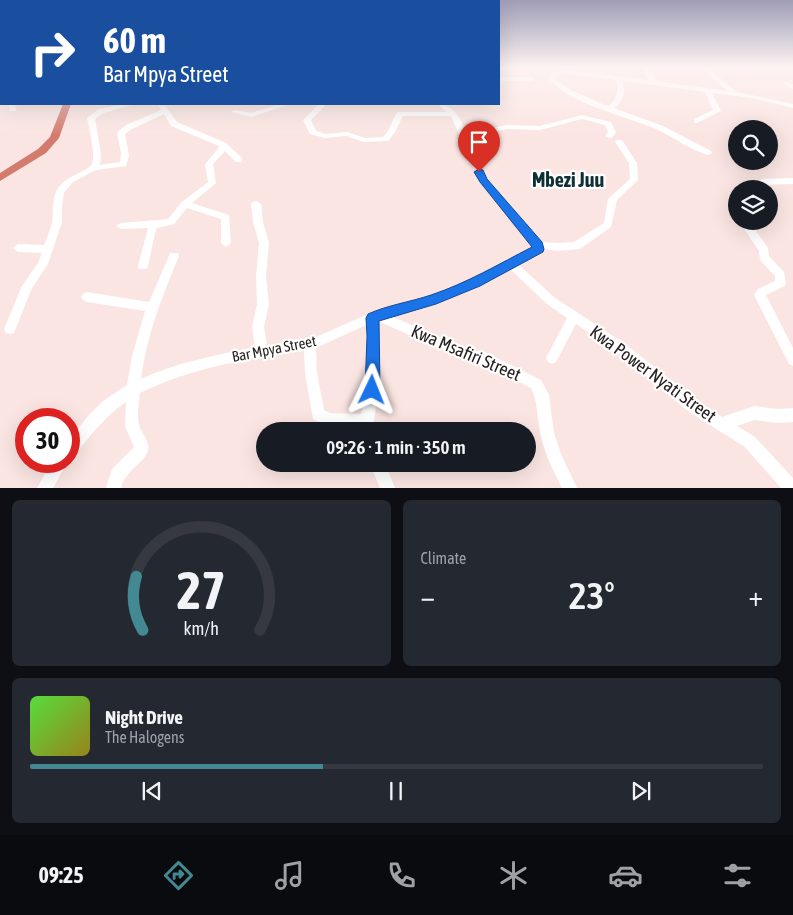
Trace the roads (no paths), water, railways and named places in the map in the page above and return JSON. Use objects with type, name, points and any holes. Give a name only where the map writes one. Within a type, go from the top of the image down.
[{"type":"street","points":[[564,90],[665,131],[708,153]]},
{"type":"street","points":[[609,108],[619,103],[621,98],[620,90]]},
{"type":"street","points":[[700,90],[734,93],[793,106]]},
{"type":"street","points":[[730,90],[734,93]]},
{"type":"street","points":[[698,121],[717,111],[708,91]]},
{"type":"street","points":[[95,168],[97,154],[91,118],[102,110],[127,105]]},
{"type":"street","points":[[235,112],[251,115],[284,105]]},
{"type":"street","points":[[320,105],[307,120],[313,132],[325,136],[347,134],[364,140],[385,139],[394,131],[397,119],[401,114],[453,114]]},
{"type":"street","points":[[442,105],[453,114],[483,180],[538,245],[576,246],[608,225],[613,198],[634,180],[633,163],[619,142]]},
{"type":"street","points":[[10,329],[23,294],[43,264],[57,222],[57,206],[60,192],[72,178],[95,168],[123,164],[126,159],[121,133],[129,127],[163,107],[174,124],[222,145],[239,160]]},
{"type":"street","points":[[463,136],[507,127],[540,128],[582,117],[608,124],[612,132],[609,136]]},
{"type":"street","points":[[121,226],[171,222],[185,204],[212,183],[209,164],[221,151],[222,145]]},
{"type":"street","points":[[789,182],[793,189]]},
{"type":"street","points":[[185,204],[226,217],[226,243]]},
{"type":"street","points":[[256,204],[256,212],[264,243],[261,276],[263,304],[258,327],[262,351]]},
{"type":"street","points":[[143,266],[150,233],[156,224]]},
{"type":"street","points":[[750,230],[764,251],[764,257],[780,275],[781,283],[762,292],[760,296],[793,360]]},
{"type":"street","name":"Bar Mpya Street","points":[[80,438],[108,406],[133,388],[158,377],[185,368],[262,351],[310,345],[375,316],[432,300],[476,282],[537,251],[538,245]]},
{"type":"street","points":[[18,248],[47,249]]},
{"type":"street","points":[[112,488],[117,474],[141,450],[132,426],[133,388],[138,356],[152,307],[174,256]]},
{"type":"street","name":"Kwa Power Nyati Street","points":[[511,264],[543,295],[620,347],[694,406],[759,450],[792,488]]},
{"type":"street","points":[[87,297],[152,307]]},
{"type":"street","points":[[368,422],[373,380],[375,316]]},
{"type":"street","name":"Kwa Msafiri Street","points":[[375,316],[469,356],[481,356],[536,384],[542,395],[547,432],[555,457],[570,488]]},
{"type":"street","points":[[552,358],[574,317]]},
{"type":"street","points":[[310,345],[311,373],[318,414],[329,420],[342,422]]},
{"type":"street","points":[[722,424],[754,413],[778,416],[793,415]]},
{"type":"street","points":[[381,472],[388,488]]},
{"type":"street","points":[[44,488],[53,473]]},
{"type":"waterway","points":[[0,178],[42,151],[54,138],[67,105]]},
{"type":"district","name":"Mbezi Juu","points":[[568,180]]}]
